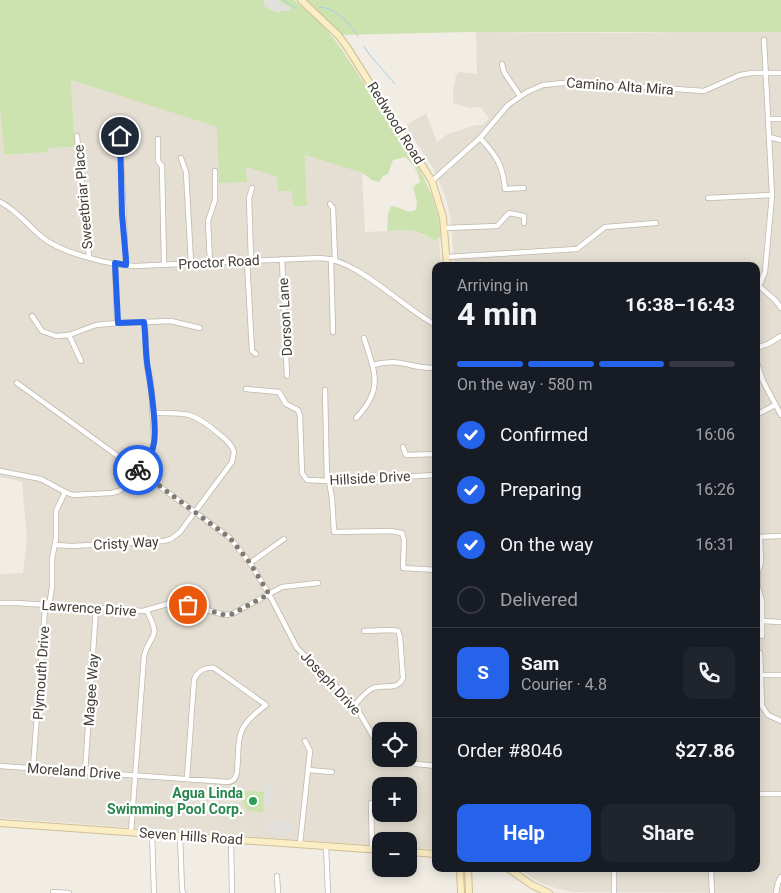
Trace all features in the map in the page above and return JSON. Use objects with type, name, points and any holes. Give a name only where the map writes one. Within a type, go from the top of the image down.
[{"type":"street","name":"Redwood Road","points":[[301,0],[348,47],[432,180],[440,203],[448,262]]},
{"type":"street","points":[[760,283],[765,272],[772,195],[764,73],[764,40]]},
{"type":"street","points":[[502,64],[504,72],[520,96]]},
{"type":"street","name":"Camino Alta Mira","points":[[432,180],[480,138],[504,109],[520,96],[539,86],[562,82],[704,91],[740,75],[781,73]]},
{"type":"street","points":[[768,119],[781,119]]},
{"type":"street","name":"Sweetbriar Place","points":[[77,136],[89,257]]},
{"type":"street","points":[[120,136],[126,265]]},
{"type":"street","points":[[769,137],[781,140]]},
{"type":"street","points":[[480,138],[500,164],[506,189]]},
{"type":"street","points":[[158,139],[158,161],[162,166],[164,264]]},
{"type":"street","points":[[181,158],[186,172],[191,263]]},
{"type":"street","points":[[210,262],[208,221],[216,200],[216,171]]},
{"type":"street","points":[[252,188],[248,198],[249,261],[252,351],[256,354]]},
{"type":"street","points":[[497,189],[524,188]]},
{"type":"street","points":[[708,198],[772,195]]},
{"type":"street","name":"Proctor Road","points":[[0,202],[16,213],[48,242],[70,252],[126,265],[333,259],[350,267],[432,322]]},
{"type":"street","points":[[330,204],[333,208],[333,332]]},
{"type":"street","points":[[444,228],[497,226],[509,213],[524,216],[524,223]]},
{"type":"street","points":[[447,257],[577,250],[605,227],[656,224]]},
{"type":"street","name":"Dorson Lane","points":[[282,259],[287,376]]},
{"type":"street","points":[[115,263],[118,323]]},
{"type":"street","points":[[760,289],[775,300],[781,308]]},
{"type":"street","points":[[32,316],[42,331],[56,336],[69,336],[96,325],[118,323],[171,321],[200,328]]},
{"type":"street","points":[[0,472],[41,479],[65,492],[80,495],[116,492],[126,486],[153,447],[154,438],[151,382],[147,368],[144,322]]},
{"type":"street","points":[[69,336],[81,361]]},
{"type":"street","points":[[760,347],[781,336]]},
{"type":"street","points":[[356,418],[369,404],[373,395],[375,381],[373,365],[364,338]]},
{"type":"street","points":[[373,365],[396,361],[419,368],[432,368]]},
{"type":"street","points":[[760,374],[781,415]]},
{"type":"street","name":"Joseph Drive","points":[[17,383],[230,538],[250,563],[269,594],[297,648],[355,705],[372,735]]},
{"type":"street","name":"Hillside Drive","points":[[246,389],[279,392],[286,404],[298,410],[300,416],[302,473],[310,481],[432,475]]},
{"type":"street","points":[[325,390],[328,481],[332,498],[334,532],[391,531],[402,533],[404,540],[403,568],[432,570]]},
{"type":"street","points":[[760,413],[775,405]]},
{"type":"street","name":"Cristy Way","points":[[55,545],[72,546],[168,540],[178,535],[232,462],[234,456],[233,448],[202,420],[192,414],[153,413]]},
{"type":"street","points":[[403,447],[406,455],[432,454]]},
{"type":"street","name":"Plymouth Drive","points":[[33,768],[45,609],[52,592],[52,559],[55,545],[56,510],[65,492]]},
{"type":"street","points":[[760,537],[781,536]]},
{"type":"street","points":[[250,563],[284,539]]},
{"type":"street","name":"Lawrence Drive","points":[[0,603],[146,611],[171,603],[188,605],[225,615],[232,614],[282,587],[318,583]]},
{"type":"street","points":[[760,594],[762,601],[762,636]]},
{"type":"street","name":"Magee Way","points":[[85,772],[96,608]]},
{"type":"street","points":[[131,832],[144,656],[154,632],[152,622],[146,611]]},
{"type":"street","points":[[762,621],[781,622]]},
{"type":"street","points":[[355,705],[366,693],[374,688],[397,686],[401,683],[402,678],[398,631],[364,631]]},
{"type":"street","points":[[760,653],[760,701],[768,715],[781,721]]},
{"type":"street","name":"Moreland Drive","points":[[0,766],[230,782],[236,777],[242,727],[248,719],[266,705],[214,668],[201,671],[195,676],[193,684],[187,779]]},
{"type":"street","points":[[760,675],[781,676]]},
{"type":"street","points":[[300,844],[310,751],[305,741]]},
{"type":"street","points":[[417,764],[432,766]]},
{"type":"street","points":[[308,770],[332,772]]},
{"type":"street","points":[[760,794],[781,794]]},
{"type":"street","points":[[371,803],[372,849]]},
{"type":"street","name":"Seven Hills Road","points":[[0,823],[372,849]]},
{"type":"street","points":[[152,833],[154,893]]},
{"type":"street","points":[[180,835],[183,893]]},
{"type":"street","points":[[231,839],[232,893]]},
{"type":"street","points":[[326,846],[328,893]]},
{"type":"street","points":[[417,853],[432,854]]},
{"type":"street","points":[[460,872],[461,893]]},
{"type":"street","points":[[468,872],[469,893]]},
{"type":"street","points":[[513,872],[532,885],[549,893]]},
{"type":"street","points":[[614,872],[614,893]]},
{"type":"street","points":[[711,872],[712,893]]},
{"type":"street","points":[[278,876],[278,893]]},
{"type":"street","points":[[776,893],[781,876]]},
{"type":"street","points":[[53,892],[70,893]]},
{"type":"shaded area","points":[[264,0],[277,0],[291,8],[290,11],[277,13],[264,6]]},
{"type":"shaded area","points":[[781,30],[781,893],[573,892],[542,884],[524,872],[760,872],[760,262],[454,262],[451,221],[446,198],[432,166],[405,126],[426,113],[437,142],[448,134],[476,125],[483,125],[489,118],[480,107],[469,108],[453,103],[456,75],[459,72],[477,74],[476,32],[624,33]]},
{"type":"shaded area","points":[[71,80],[218,127],[247,182],[246,167],[278,177],[307,206],[305,155],[362,173],[365,232],[410,230],[428,238],[439,239],[441,262],[432,262],[432,849],[417,848],[417,832],[372,832],[372,845],[0,818],[0,574],[23,573],[27,540],[22,482],[0,477],[0,108],[4,155],[48,152],[48,148],[75,147]]},
{"type":"shaded area","points":[[265,782],[274,783],[272,806],[264,805]]},
{"type":"shaded area","points":[[266,820],[282,821],[282,825],[283,822],[294,822],[294,827],[288,831],[288,835],[270,833],[265,824]]},
{"type":"green space","points":[[0,0],[294,0],[323,25],[340,47],[407,147],[432,196],[439,219],[441,237],[435,240],[416,231],[387,231],[388,214],[391,206],[407,211],[416,209],[417,202],[413,187],[420,182],[413,165],[405,157],[393,160],[388,174],[383,176],[379,182],[372,180],[362,173],[305,155],[307,206],[293,206],[292,191],[278,191],[277,177],[246,167],[247,182],[219,183],[217,127],[71,80],[75,147],[48,148],[48,152],[4,155],[0,108]]},
{"type":"green space","points":[[301,0],[781,0],[781,32],[470,32],[338,35]]},
{"type":"green space","name":"Agua Linda Swimming Pool Corp.","points":[[236,790],[264,792],[263,812],[247,811]]},
{"type":"waterway","points":[[283,0],[296,8]]},
{"type":"waterway","points":[[319,7],[337,13],[358,36]]},
{"type":"waterway","points":[[364,46],[395,84]]},
{"type":"way so far","points":[[138,470],[230,538],[250,563],[269,594],[238,612],[225,615],[188,605]]},
{"type":"place","name":"Agua Linda Swimming Pool Corp.","points":[[253,801]]},
{"type":"route","points":[[120,136],[122,214],[125,233],[126,265],[115,263],[118,323],[144,322],[147,368],[151,382],[153,413],[154,443],[152,451],[138,470]]}]
